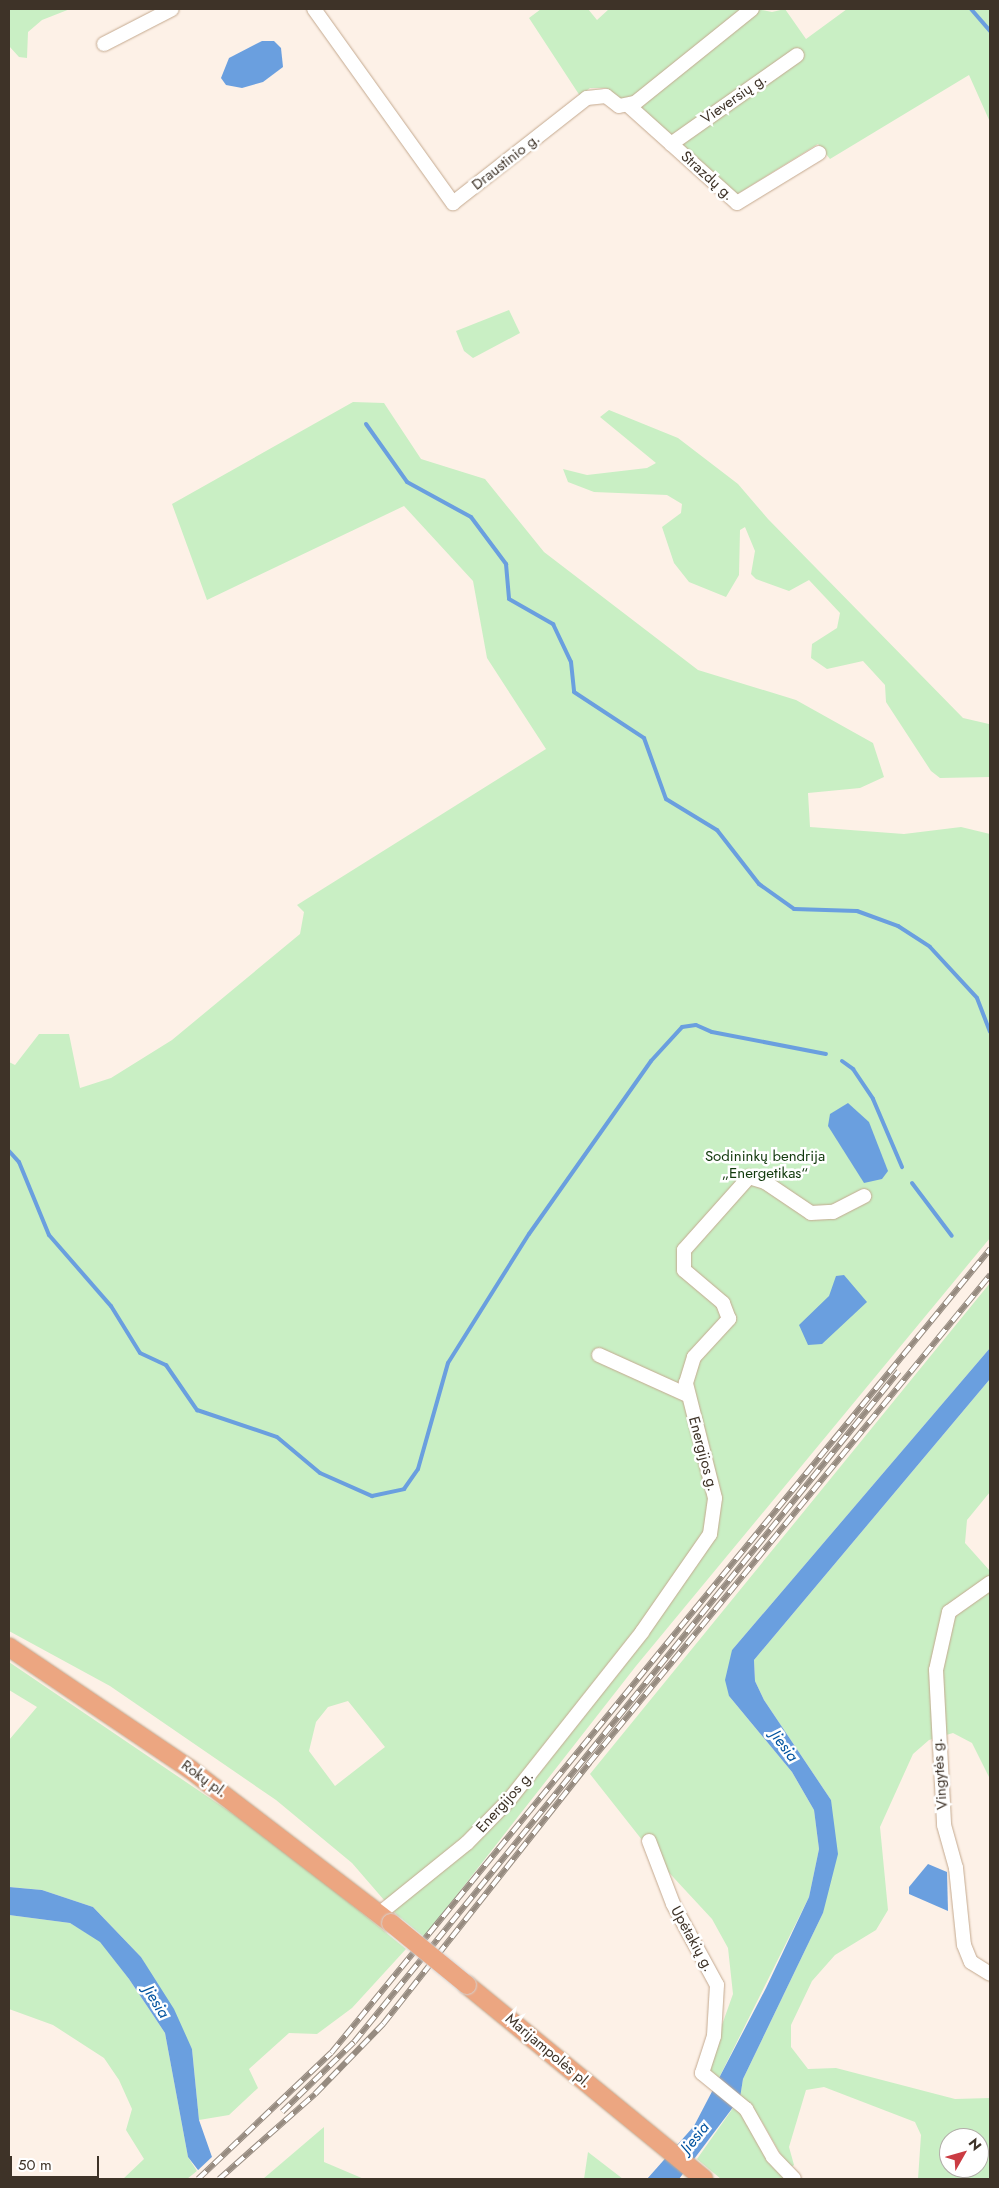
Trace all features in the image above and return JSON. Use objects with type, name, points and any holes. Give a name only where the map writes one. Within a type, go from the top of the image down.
[{"type":"main road","name":"Rokų pl.","points":[[9,1647],[198,1775],[385,1919]]},
{"type":"main road","name":"Marijampolės pl.","points":[[385,1919],[704,2179]]},
{"type":"street","points":[[104,44],[172,9]]},
{"type":"street","name":"Draustinio g.","points":[[314,9],[452,203],[588,98],[596,95],[629,106]]},
{"type":"street","points":[[629,106],[752,9]]},
{"type":"street","name":"Vieversių g.","points":[[671,144],[797,55]]},
{"type":"street","name":"Strazdų g.","points":[[629,106],[737,203],[819,153]]},
{"type":"street","name":"Energijos g.","points":[[385,1919],[467,1843],[509,1800],[703,1547],[713,1523],[715,1498],[687,1395],[694,1357],[729,1319],[723,1303],[684,1270],[682,1258],[735,1188],[755,1177],[802,1208],[820,1214],[864,1196]]},
{"type":"street","points":[[599,1355],[687,1395]]},
{"type":"street","name":"Vingytės g.","points":[[990,1582],[949,1612],[936,1670],[944,1825],[956,1868],[964,1945],[971,1962],[990,1974]]},
{"type":"street","name":"Upėtakių g.","points":[[649,1841],[673,1904],[717,1985],[714,2036],[702,2073],[711,2084],[735,2099],[746,2109],[773,2157],[794,2179]]},
{"type":"green space","points":[[9,9],[70,9],[42,20],[28,32],[27,58],[19,57],[9,46]]},
{"type":"green space","points":[[541,9],[588,9],[597,20],[609,9],[744,9],[631,99],[622,100],[606,88],[590,88],[580,96],[529,18]]},
{"type":"green space","points":[[757,9],[772,12],[785,9],[806,39],[847,9],[990,9],[990,122],[969,75],[830,159],[818,144],[736,195],[637,107]]},
{"type":"green space","points":[[509,310],[520,333],[473,358],[464,351],[456,331]]},
{"type":"green space","name":"Sodininkų bendrija „Energetikas“","points":[[353,402],[384,403],[421,459],[485,479],[544,552],[698,670],[796,700],[873,743],[884,777],[860,788],[808,793],[810,827],[904,834],[961,827],[990,834],[990,1238],[636,1666],[424,1937],[397,1915],[352,1863],[276,1800],[110,1686],[9,1631],[9,1062],[15,1065],[39,1034],[69,1034],[80,1088],[111,1078],[172,1040],[300,934],[304,912],[297,905],[546,749],[487,658],[473,581],[404,506],[207,600],[172,504]],"holes":[[[348,1701],[385,1747],[335,1786],[309,1751],[316,1722],[328,1707]]]},
{"type":"green space","points":[[609,410],[678,438],[738,484],[768,519],[963,718],[989,724],[990,777],[940,778],[931,771],[886,702],[885,685],[863,661],[827,669],[811,658],[812,644],[837,628],[840,613],[809,580],[789,591],[756,579],[751,574],[755,551],[745,527],[740,530],[739,575],[726,597],[689,582],[674,563],[662,527],[681,513],[682,504],[667,495],[594,492],[568,482],[563,469],[587,475],[647,468],[656,463],[600,417]]},
{"type":"green space","points":[[990,1283],[990,1348],[732,1650],[729,1696],[792,1772],[814,1810],[819,1849],[809,1897],[717,2082],[707,2067],[733,1994],[728,1948],[712,1919],[661,1864],[590,1774]]},
{"type":"green space","points":[[990,1379],[990,1492],[967,1520],[965,1543],[990,1571],[990,1779],[972,1743],[953,1733],[929,1740],[913,1754],[880,1827],[888,1910],[876,1930],[835,1955],[812,1981],[791,2025],[791,2047],[808,2069],[836,2068],[955,2099],[990,2098],[990,2179],[918,2179],[921,2135],[915,2122],[824,2087],[806,2090],[789,2147],[794,2165],[789,2169],[761,2120],[751,2127],[764,2155],[787,2179],[721,2179],[697,2159],[740,2098],[743,2079],[823,1913],[831,1800],[764,1700],[755,1681],[754,1660]]},
{"type":"green space","points":[[9,1662],[276,1843],[406,1949],[352,2008],[317,2034],[289,2033],[249,2069],[258,2088],[229,2115],[199,2120],[192,2049],[141,1957],[93,1907],[42,1890],[9,1887],[9,1740],[37,1707],[9,1690]]},
{"type":"green space","points":[[9,1915],[70,1923],[100,1941],[129,1979],[165,2033],[188,2157],[197,2171],[187,2179],[123,2179],[144,2159],[126,2130],[132,2109],[119,2080],[104,2058],[53,2025],[9,2009]]},
{"type":"green space","points":[[324,2127],[324,2162],[364,2179],[263,2179]]},
{"type":"green space","points":[[588,2152],[623,2179],[584,2179]]},
{"type":"water","points":[[262,41],[274,41],[281,48],[283,67],[263,82],[242,88],[226,85],[221,78],[229,58]]},
{"type":"water","points":[[848,1103],[869,1122],[888,1171],[882,1179],[864,1183],[828,1126],[830,1114]]},
{"type":"water","points":[[844,1275],[867,1302],[822,1344],[808,1345],[799,1325],[829,1296],[836,1276]]},
{"type":"water","name":"Jiesia","points":[[990,1348],[990,1379],[754,1660],[755,1681],[764,1700],[831,1800],[838,1854],[823,1913],[743,2079],[740,2098],[679,2179],[647,2179],[694,2126],[766,1988],[809,1897],[819,1849],[814,1810],[792,1772],[729,1696],[725,1680],[732,1650]]},
{"type":"water","points":[[928,1864],[947,1872],[948,1911],[909,1894],[909,1887]]},
{"type":"water","name":"Jiesia","points":[[9,1887],[42,1890],[93,1907],[141,1957],[174,2009],[192,2049],[199,2120],[212,2157],[230,2179],[205,2179],[188,2157],[165,2033],[129,1979],[100,1942],[70,1923],[9,1915]]},
{"type":"pier","points":[[214,2155],[232,2177],[229,2179],[201,2179],[195,2173]]},
{"type":"waterway","points":[[971,9],[990,31]]},
{"type":"waterway","points":[[366,424],[407,482],[471,517],[506,564],[509,599],[553,624],[571,662],[574,692],[644,738],[666,799],[717,830],[759,884],[794,909],[857,911],[898,926],[930,947],[977,998],[990,1032]]},
{"type":"waterway","points":[[9,1151],[19,1162],[49,1235],[111,1306],[140,1353],[166,1365],[197,1410],[277,1437],[320,1473],[372,1496],[404,1489],[418,1469],[448,1363],[529,1234],[651,1061],[682,1027],[696,1025],[712,1032],[826,1054]]},
{"type":"waterway","points":[[842,1061],[853,1069],[873,1099],[902,1167]]},
{"type":"waterway","points":[[912,1183],[952,1236]]},
{"type":"railway","points":[[198,2179],[331,2053],[990,1249]]},
{"type":"railway","points":[[219,2179],[315,2094],[383,2024],[589,1763],[990,1275]]},
{"type":"railway","points":[[282,2112],[354,2042],[899,1371]]}]
